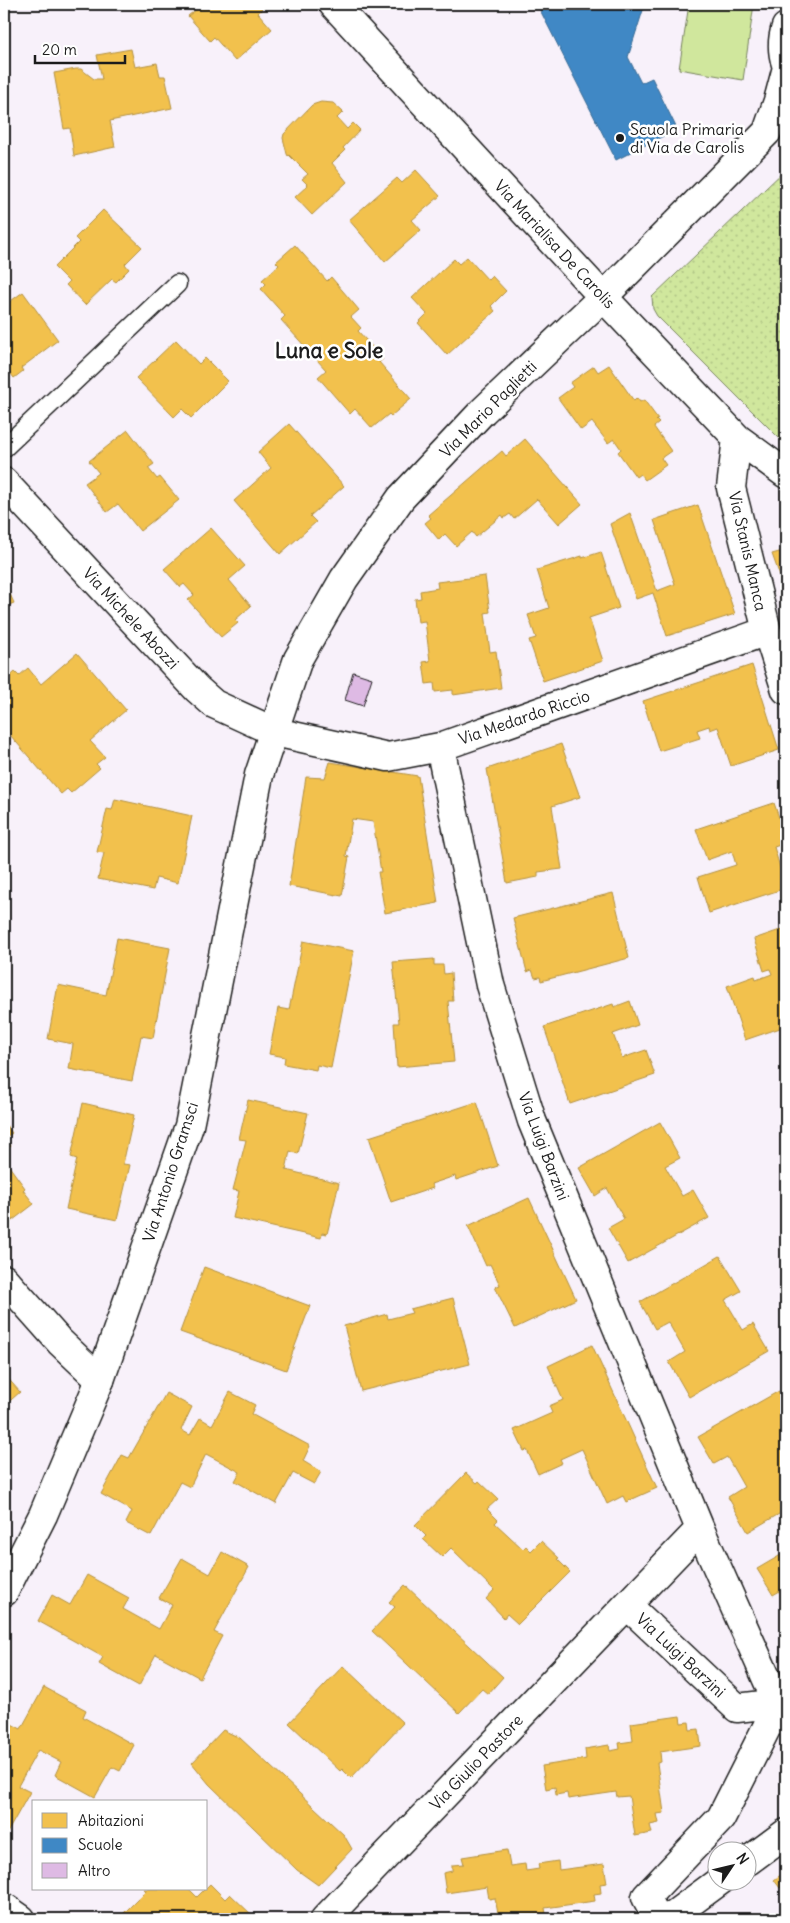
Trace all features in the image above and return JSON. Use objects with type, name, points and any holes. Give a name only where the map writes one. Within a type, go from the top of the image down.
[{"type":"street","name":"Via Marialisa De Carolis","points":[[333,4],[603,297],[737,438],[786,474]]},
{"type":"street","points":[[786,27],[784,34],[786,64]]},
{"type":"street","points":[[776,128],[778,101],[786,71]]},
{"type":"street","name":"Via Mario Paglietti","points":[[275,732],[298,660],[344,580],[401,498],[483,411],[776,128]]},
{"type":"street","name":"Via Stanis Manca","points":[[737,438],[731,488],[767,631],[786,690]]},
{"type":"street","name":"Via Michele Abozzi","points":[[8,493],[197,690],[214,704],[275,732]]},
{"type":"street","name":"Via Medardo Riccio","points":[[275,732],[388,757],[440,747],[767,631]]},
{"type":"street","name":"Via Antonio Gramsci","points":[[4,1592],[43,1515],[100,1380],[188,1126],[259,775],[275,732]]},
{"type":"street","name":"Via Luigi Barzini","points":[[440,747],[490,984],[532,1121],[700,1529],[784,1708],[737,1708],[627,1605],[700,1529]]},
{"type":"street","points":[[4,1279],[60,1342],[100,1380]]},
{"type":"street","name":"Via Giulio Pastore","points":[[325,1919],[627,1605]]},
{"type":"street","points":[[658,1919],[646,1898],[721,1818],[784,1708]]},
{"type":"street","points":[[758,1854],[786,1833]]},
{"type":"street","points":[[668,1919],[708,1890]]},
{"type":"street","points":[[4,1907],[21,1919]]},
{"type":"lane","points":[[4,448],[177,284]]},
{"type":"green space","points":[[689,4],[754,4],[743,80],[679,69]]},
{"type":"green space","points":[[786,169],[786,445],[657,316],[653,309],[652,297]]},
{"type":"building: Abitazioni","points":[[203,4],[258,4],[262,9],[258,13],[272,29],[235,61],[214,37],[210,41],[188,16]]},
{"type":"building: Abitazioni","points":[[131,49],[135,67],[157,63],[160,76],[165,76],[172,108],[110,121],[115,147],[74,156],[70,128],[64,129],[54,73],[81,69],[94,79],[102,79],[97,55]]},
{"type":"building: Abitazioni","points":[[321,102],[333,103],[343,112],[337,118],[347,129],[353,123],[360,130],[343,148],[345,150],[332,163],[347,182],[312,215],[295,197],[308,185],[302,179],[308,174],[288,156],[283,138],[284,134],[312,105]]},
{"type":"building: Abitazioni","points":[[416,170],[440,196],[412,220],[421,230],[385,262],[349,220],[397,178],[402,183]]},
{"type":"building: Abitazioni","points":[[103,210],[142,247],[125,264],[129,269],[116,282],[112,279],[85,305],[66,285],[69,282],[54,267],[79,242],[75,238]]},
{"type":"building: Abitazioni","points":[[295,245],[327,281],[331,277],[359,310],[351,317],[361,328],[358,331],[383,359],[379,362],[411,399],[391,416],[389,414],[372,428],[355,409],[350,414],[318,377],[326,370],[281,320],[285,316],[261,289],[266,284],[262,280],[279,265],[276,262]]},
{"type":"building: Abitazioni","points":[[467,257],[488,280],[492,276],[506,291],[491,306],[495,311],[447,355],[418,323],[427,314],[412,298],[454,259],[459,264]]},
{"type":"building: Abitazioni","points":[[23,292],[58,340],[21,368],[23,371],[14,378],[8,370],[4,373],[4,306]]},
{"type":"building: Abitazioni","points":[[176,340],[199,364],[205,358],[228,381],[191,418],[182,409],[174,417],[136,378]]},
{"type":"building: Abitazioni","points":[[609,365],[634,401],[637,398],[640,402],[644,400],[658,419],[656,420],[659,423],[654,427],[671,451],[661,458],[666,465],[645,480],[640,474],[636,477],[618,452],[621,449],[614,439],[608,443],[592,422],[581,430],[558,398],[573,387],[570,383],[594,366],[598,372]]},
{"type":"building: Abitazioni","points":[[289,424],[344,486],[310,516],[316,522],[280,554],[234,501],[271,468],[258,452]]},
{"type":"building: Abitazioni","points":[[128,430],[154,464],[148,468],[157,479],[160,477],[179,500],[140,531],[118,504],[107,512],[85,483],[99,473],[89,461]]},
{"type":"building: Abitazioni","points":[[525,439],[582,504],[559,524],[537,499],[514,519],[510,514],[504,518],[502,515],[476,537],[472,532],[456,546],[445,534],[439,540],[425,523],[431,518],[428,515],[502,451],[506,456]]},
{"type":"building: Abitazioni","points":[[698,505],[735,614],[667,636],[653,593],[636,599],[610,524],[630,513],[657,591],[675,584],[654,520]]},
{"type":"building: Abitazioni","points":[[211,528],[245,566],[229,580],[251,606],[235,620],[238,623],[221,637],[188,600],[194,595],[184,584],[180,587],[164,569]]},
{"type":"building: Abitazioni","points":[[786,550],[786,577],[781,579],[772,554]]},
{"type":"building: Abitazioni","points":[[601,552],[619,608],[589,618],[603,661],[543,681],[529,640],[536,638],[528,615],[549,608],[537,570]]},
{"type":"building: Abitazioni","points":[[485,576],[490,612],[485,613],[490,652],[496,651],[501,688],[453,695],[453,690],[435,692],[434,683],[426,684],[423,662],[430,661],[425,621],[418,622],[415,599],[421,598],[420,591],[438,588],[437,582]]},
{"type":"building: Abitazioni","points":[[4,581],[14,603],[4,607]]},
{"type":"building: Abitazioni","points":[[77,653],[126,710],[90,741],[105,757],[96,764],[100,768],[71,793],[67,789],[61,794],[4,728],[4,682],[15,672],[19,676],[28,668],[41,684]]},
{"type":"building: Abitazioni","points":[[752,665],[779,750],[731,766],[718,727],[710,730],[709,726],[697,730],[700,738],[659,751],[643,701]]},
{"type":"building: Abitazioni","points":[[561,744],[580,797],[552,806],[562,869],[538,872],[538,877],[507,883],[487,769]]},
{"type":"building: Abitazioni","points":[[330,762],[418,776],[438,903],[385,913],[378,872],[381,872],[373,822],[352,819],[346,856],[349,857],[342,896],[289,886],[306,777],[325,778]]},
{"type":"building: Abitazioni","points":[[115,799],[192,816],[178,883],[156,878],[153,890],[98,879],[104,853],[97,852],[107,809],[112,810]]},
{"type":"building: Abitazioni","points":[[774,803],[786,838],[786,843],[774,847],[786,888],[709,913],[698,877],[736,865],[732,851],[707,860],[696,829]]},
{"type":"building: Abitazioni","points":[[613,893],[629,958],[541,981],[540,977],[535,978],[532,970],[527,972],[513,918]]},
{"type":"building: Abitazioni","points":[[786,928],[786,1026],[745,1040],[727,986],[755,976],[756,980],[772,974],[770,969],[764,971],[754,939]]},
{"type":"building: Abitazioni","points":[[117,938],[170,948],[153,1038],[141,1036],[132,1081],[69,1069],[73,1044],[48,1039],[58,985],[106,995]]},
{"type":"building: Abitazioni","points":[[303,941],[354,951],[331,1068],[317,1065],[316,1070],[284,1064],[285,1057],[269,1054],[278,1008],[289,1010]]},
{"type":"building: Abitazioni","points":[[434,959],[434,965],[443,965],[444,974],[451,973],[453,1001],[448,1001],[454,1062],[397,1067],[394,1023],[399,1023],[393,962]]},
{"type":"building: Abitazioni","points":[[630,1001],[638,1025],[613,1034],[622,1058],[646,1050],[655,1075],[570,1104],[544,1027],[613,1004],[614,1007]]},
{"type":"building: Abitazioni","points":[[248,1100],[308,1113],[298,1154],[290,1151],[286,1170],[339,1183],[327,1234],[322,1233],[321,1238],[233,1218],[239,1191],[233,1190],[246,1140],[239,1139]]},
{"type":"building: Abitazioni","points":[[477,1102],[498,1166],[456,1180],[455,1176],[431,1184],[433,1188],[391,1202],[369,1137]]},
{"type":"building: Abitazioni","points":[[83,1103],[134,1115],[123,1164],[130,1165],[117,1220],[66,1209],[77,1159],[71,1157]]},
{"type":"building: Abitazioni","points":[[660,1122],[680,1158],[665,1166],[682,1196],[693,1190],[709,1218],[628,1263],[608,1228],[624,1219],[607,1188],[595,1196],[579,1168]]},
{"type":"building: Abitazioni","points":[[4,1123],[12,1133],[5,1139],[11,1146],[4,1151]]},
{"type":"building: Abitazioni","points":[[9,1166],[34,1204],[4,1227],[4,1171]]},
{"type":"building: Abitazioni","points":[[529,1198],[576,1299],[515,1328],[495,1287],[500,1285],[490,1264],[486,1266],[468,1226]]},
{"type":"building: Abitazioni","points":[[720,1256],[741,1291],[725,1300],[743,1330],[753,1324],[769,1351],[689,1397],[669,1362],[685,1352],[668,1322],[655,1329],[640,1302]]},
{"type":"building: Abitazioni","points":[[204,1267],[310,1306],[286,1370],[180,1332]]},
{"type":"building: Abitazioni","points":[[453,1298],[470,1364],[361,1391],[344,1326],[387,1314],[388,1319],[412,1313],[410,1309]]},
{"type":"building: Abitazioni","points":[[592,1345],[657,1488],[626,1502],[623,1496],[607,1504],[582,1449],[560,1459],[562,1463],[538,1474],[527,1450],[524,1451],[514,1430],[552,1413],[549,1406],[563,1400],[548,1366]]},
{"type":"building: Abitazioni","points":[[4,1374],[20,1392],[4,1406]]},
{"type":"building: Abitazioni","points":[[779,1391],[786,1404],[786,1434],[784,1435],[786,1438],[786,1510],[748,1532],[728,1497],[744,1487],[727,1457],[714,1464],[698,1437]]},
{"type":"building: Abitazioni","points":[[230,1392],[255,1405],[251,1414],[310,1446],[303,1461],[321,1472],[314,1484],[293,1473],[276,1504],[235,1481],[240,1472],[206,1454],[190,1487],[180,1482],[151,1536],[126,1523],[132,1511],[101,1494],[122,1455],[129,1458],[166,1393],[192,1407],[181,1430],[190,1435],[200,1418],[212,1425]]},
{"type":"building: Abitazioni","points":[[466,1473],[477,1483],[479,1481],[498,1499],[487,1509],[498,1520],[495,1523],[523,1549],[526,1546],[531,1551],[541,1541],[559,1558],[557,1559],[570,1572],[518,1624],[507,1614],[504,1618],[486,1599],[494,1590],[451,1548],[442,1557],[423,1539],[426,1536],[415,1525]]},
{"type":"building: Abitazioni","points":[[222,1552],[249,1567],[214,1632],[222,1636],[200,1678],[156,1654],[139,1686],[99,1664],[103,1657],[38,1621],[52,1595],[70,1605],[87,1575],[129,1598],[123,1609],[159,1629],[172,1605],[159,1598],[182,1558],[210,1574]]},
{"type":"building: Abitazioni","points":[[786,1552],[786,1590],[785,1588],[773,1595],[757,1569]]},
{"type":"building: Abitazioni","points":[[405,1585],[503,1677],[488,1694],[482,1689],[459,1713],[372,1631],[395,1607],[389,1602]]},
{"type":"building: Abitazioni","points":[[343,1666],[403,1723],[351,1778],[342,1769],[340,1771],[289,1723]]},
{"type":"building: Abitazioni","points":[[44,1687],[86,1710],[83,1717],[134,1745],[120,1771],[112,1767],[95,1797],[55,1775],[61,1762],[38,1750],[18,1786],[30,1792],[7,1833],[4,1831],[4,1720],[21,1729]]},
{"type":"building: Abitazioni","points":[[680,1716],[681,1723],[689,1722],[690,1730],[699,1729],[701,1746],[660,1752],[661,1762],[657,1763],[664,1813],[657,1814],[659,1823],[650,1825],[652,1833],[635,1836],[629,1796],[617,1797],[616,1792],[568,1799],[567,1793],[556,1795],[555,1787],[546,1789],[542,1766],[586,1759],[585,1749],[609,1745],[610,1751],[620,1749],[619,1743],[633,1741],[631,1723]]},
{"type":"building: Abitazioni","points":[[223,1730],[240,1738],[344,1835],[352,1849],[318,1885],[297,1870],[209,1784],[192,1763]]},
{"type":"building: Abitazioni","points":[[507,1850],[510,1866],[525,1864],[526,1871],[539,1869],[538,1864],[558,1861],[559,1870],[604,1864],[607,1883],[600,1884],[601,1893],[594,1894],[595,1901],[545,1908],[546,1914],[536,1915],[537,1919],[499,1919],[495,1898],[489,1899],[487,1887],[446,1893],[443,1873],[452,1871],[452,1865],[464,1864],[462,1857]]},
{"type":"building: Abitazioni","points":[[786,1871],[786,1889],[784,1885],[780,1888],[774,1880]]},
{"type":"building: Abitazioni","points":[[210,1884],[225,1899],[230,1894],[254,1917],[251,1919],[118,1919],[145,1890],[190,1890],[197,1897],[204,1890],[208,1890]]},
{"type":"building: Scuole","points":[[537,4],[645,4],[628,57],[641,83],[652,78],[677,129],[616,160]]},
{"type":"building: Altro","points":[[353,672],[372,678],[363,706],[345,700]]},
{"type":"place","name":"Scuola Primaria di Via de Carolis","points":[[620,138]]},
{"type":"district","name":"Luna e Sole","points":[[329,351]]}]
